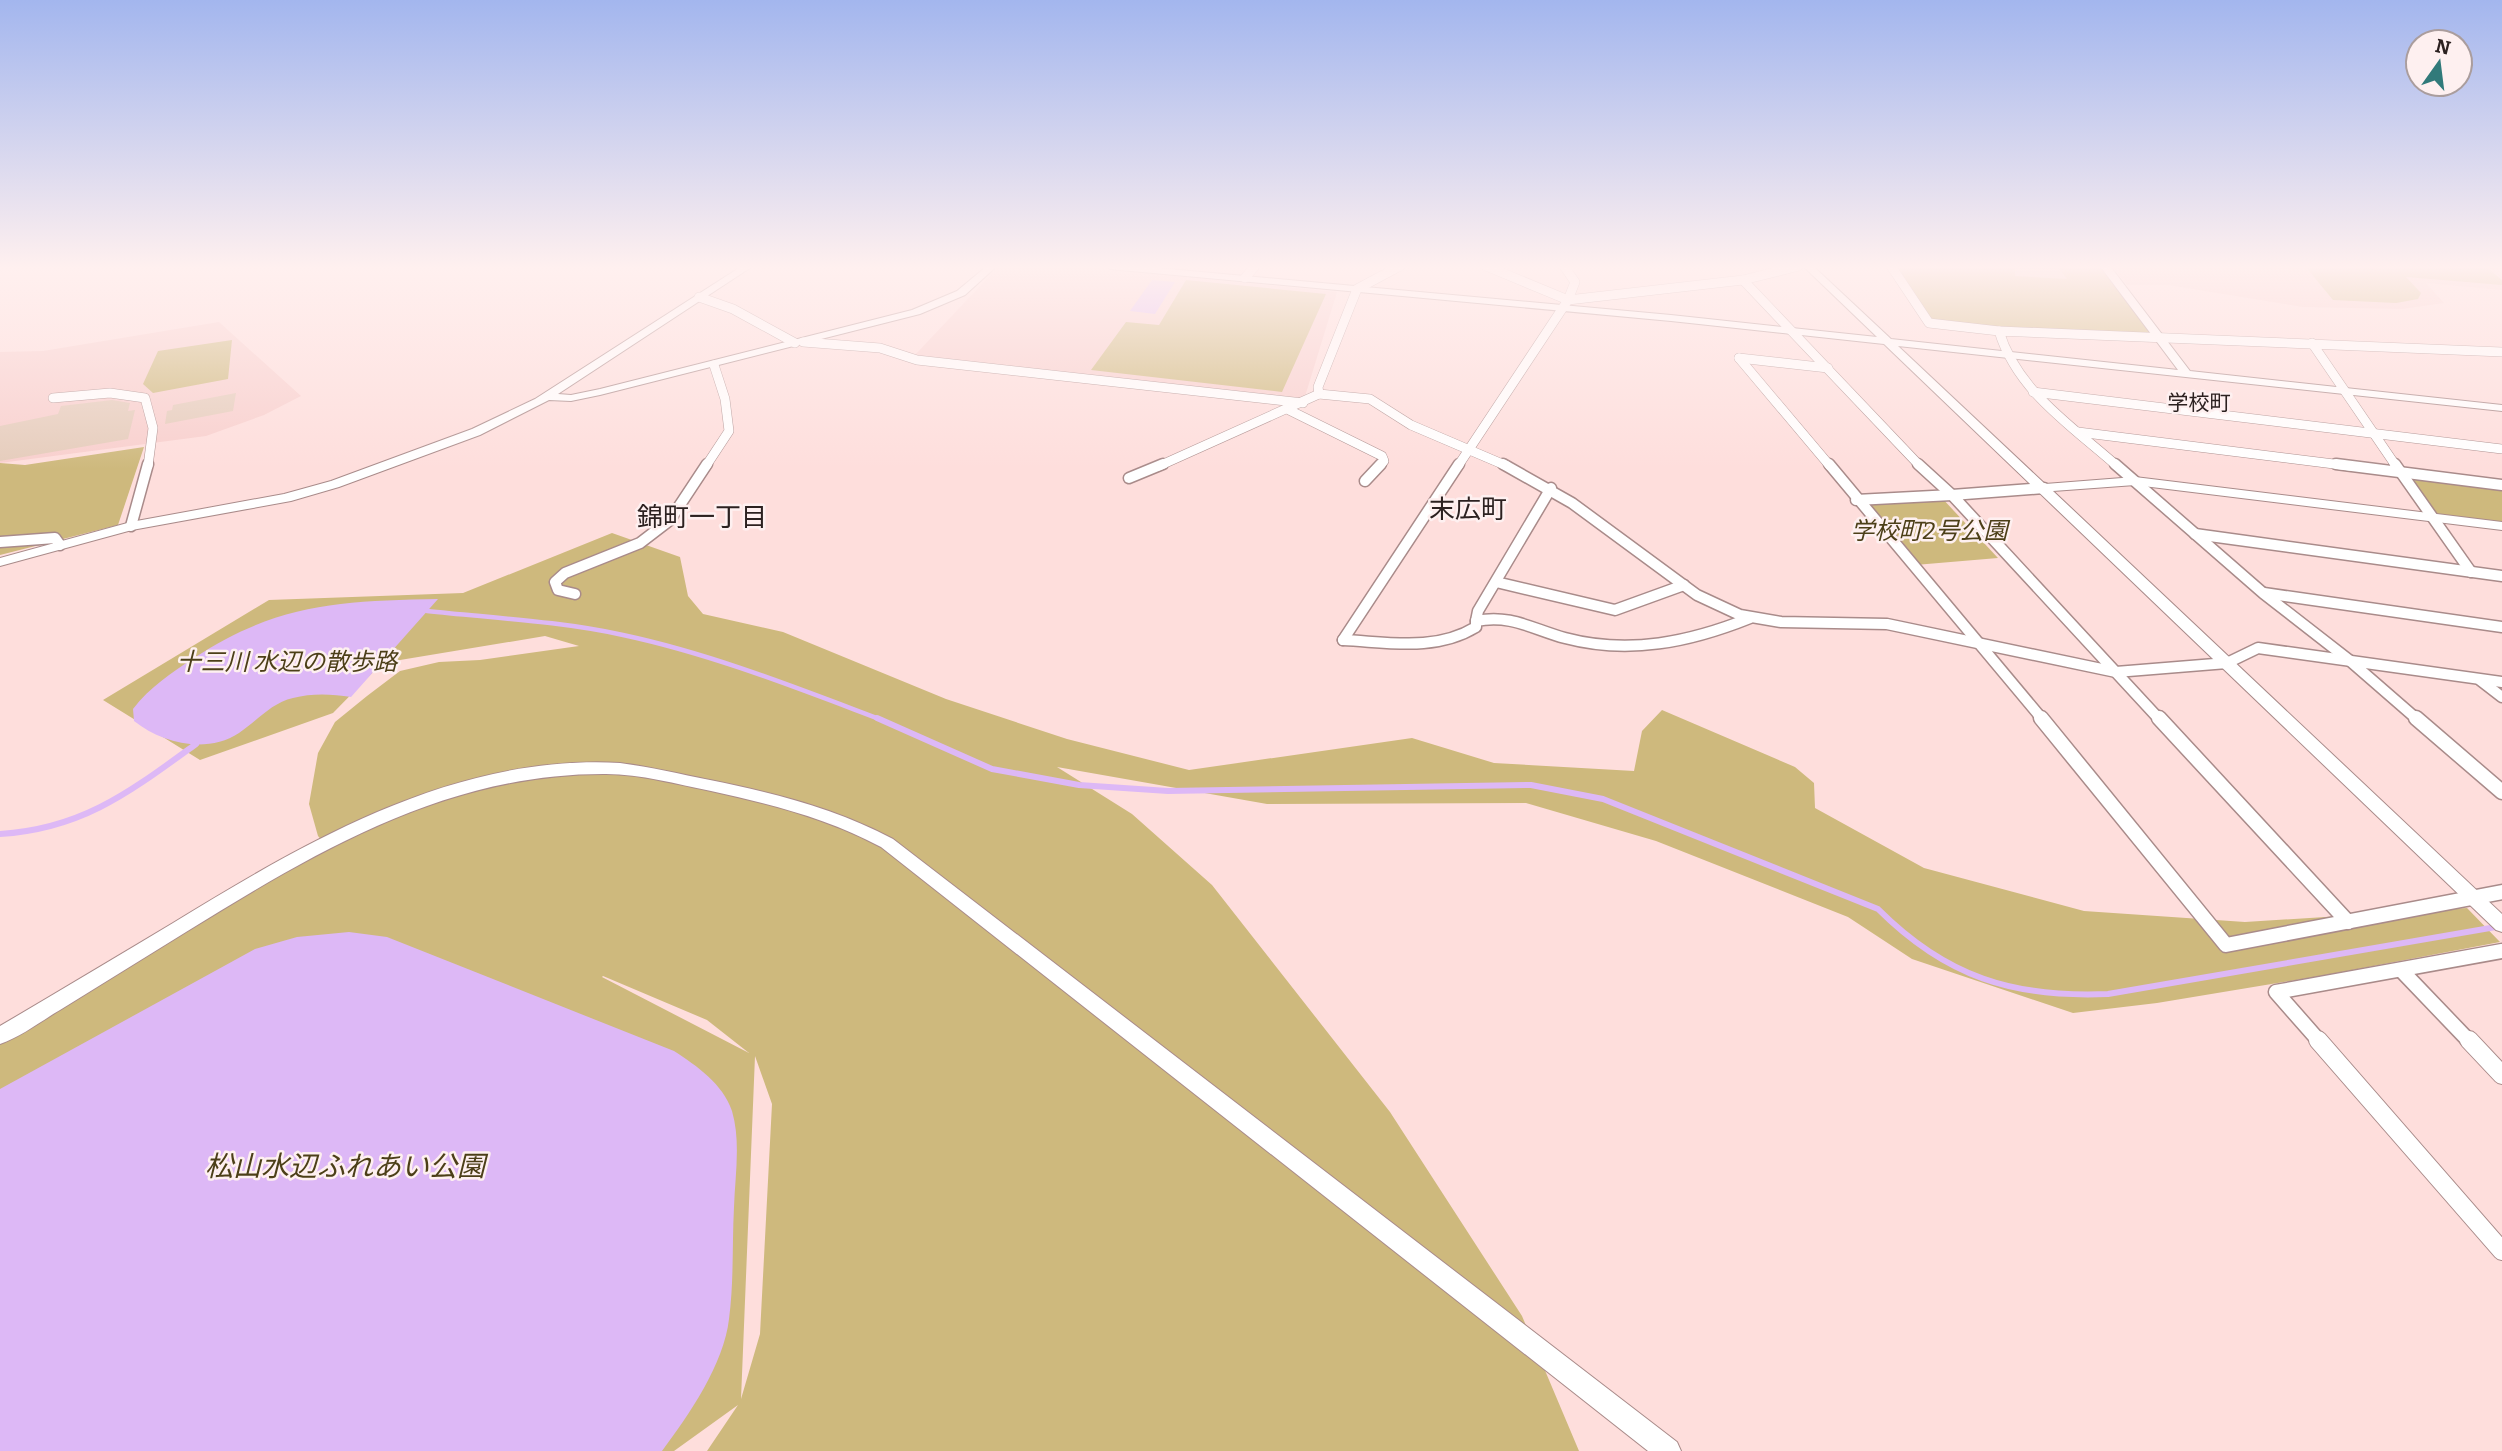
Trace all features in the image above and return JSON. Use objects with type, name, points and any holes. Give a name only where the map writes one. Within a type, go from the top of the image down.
[{"type":"street","points":[[0,562],[131,526],[286,498],[335,484],[516,415],[643,334]]},
{"type":"street","points":[[782,334],[799,342],[880,348],[917,360],[1303,403]]},
{"type":"street","points":[[547,396],[571,398],[714,365],[829,334]]},
{"type":"street","points":[[1319,394],[1318,387],[1339,334]]},
{"type":"street","points":[[1544,334],[1343,640],[1431,643],[1466,636],[1476,627],[1478,611],[1551,488]]},
{"type":"street","points":[[1795,334],[1897,445],[1952,495],[2348,922]]},
{"type":"street","points":[[1820,334],[2502,408]]},
{"type":"street","points":[[1878,334],[2044,488],[2502,925]]},
{"type":"street","points":[[2000,334],[2006,354],[2032,392],[2263,593],[2349,660],[2502,792]]},
{"type":"street","points":[[2071,334],[2502,352]]},
{"type":"street","points":[[2156,334],[2186,373]]},
{"type":"street","points":[[2312,343],[2342,390],[2471,572]]},
{"type":"street","points":[[1828,368],[1739,358],[1856,500],[1982,645],[2226,945],[2348,922],[2477,903],[2502,892]]},
{"type":"street","points":[[575,594],[558,590],[555,582],[565,573],[615,555],[658,533],[670,520],[723,443],[730,421],[714,365]]},
{"type":"street","points":[[2032,392],[2502,449]]},
{"type":"street","points":[[53,398],[127,393],[145,398],[150,407],[153,435],[131,526]]},
{"type":"street","points":[[1129,478],[1289,410],[1319,394],[1373,401],[1414,428],[1469,448],[1551,488],[1627,548],[1721,607],[1750,618],[1814,624],[1860,621],[1887,624],[2116,672],[2227,663],[2258,648],[2502,682]]},
{"type":"street","points":[[1289,410],[1382,456],[1384,461],[1365,481]]},
{"type":"street","points":[[2078,432],[2502,485]]},
{"type":"street","points":[[1856,500],[2135,481],[2502,526]]},
{"type":"street","points":[[2194,534],[2502,576]]},
{"type":"street","points":[[0,542],[46,536],[55,538],[60,545]]},
{"type":"street","points":[[1496,582],[1615,610],[1684,585]]},
{"type":"street","points":[[2263,593],[2502,627]]},
{"type":"street","points":[[1476,621],[1496,616],[1507,617],[1563,637],[1637,648],[1660,647],[1712,634],[1750,618]]},
{"type":"street","points":[[2477,678],[2502,697]]},
{"type":"street","points":[[0,1036],[286,863],[379,816],[438,792],[501,778],[563,769],[607,768],[790,802],[838,818],[887,844],[1668,1451]]},
{"type":"street","points":[[2502,951],[2276,992],[2502,1251]]},
{"type":"street","points":[[2401,970],[2502,1075]]},
{"type":"shaded area","points":[[148,334],[232,334],[301,396],[264,415],[206,436],[0,463],[0,352],[43,351]]},
{"type":"shaded area","points":[[935,334],[1324,334],[1303,403],[914,356]]},
{"type":"shaded area","points":[[438,599],[351,697],[315,695],[285,700],[239,733],[213,743],[185,744],[158,736],[134,721],[133,709],[161,681],[224,640],[254,626],[282,616],[340,604]]},
{"type":"shaded area","name":"松山水辺ふれあい公園","points":[[349,932],[387,937],[674,1051],[700,1069],[722,1092],[732,1111],[737,1147],[729,1319],[726,1336],[713,1371],[683,1422],[662,1451],[0,1451],[0,1089],[255,949],[297,937]]},
{"type":"green space","points":[[1117,334],[1308,334],[1282,392],[1091,370]]},
{"type":"green space","points":[[2104,334],[2156,334],[2158,337]]},
{"type":"green space","points":[[232,340],[228,379],[153,393],[143,384],[158,351]]},
{"type":"green space","points":[[144,447],[118,525],[0,555],[0,463],[25,465]]},
{"type":"green space","points":[[2409,477],[2502,487],[2502,524],[2437,516]]},
{"type":"green space","name":"学校町2号公園","points":[[1940,496],[1998,558],[1915,565],[1861,501]]},
{"type":"green space","name":"十三川 水辺の散歩路","points":[[612,533],[680,557],[688,596],[703,614],[783,632],[946,699],[1067,739],[1189,770],[1412,738],[1494,763],[1634,771],[1642,731],[1662,710],[1795,767],[1814,783],[1815,808],[1924,868],[2084,911],[2245,922],[2467,908],[2500,942],[2326,975],[2157,1003],[2073,1013],[1912,959],[1848,917],[1656,841],[1526,803],[1267,804],[1057,767],[1132,814],[1212,885],[1390,1112],[1522,1316],[1579,1451],[707,1451],[738,1405],[674,1451],[0,1451],[0,1037],[324,843],[318,836],[309,804],[318,753],[335,722],[400,671],[439,662],[480,660],[579,646],[545,636],[382,663],[333,713],[200,760],[103,700],[269,600],[463,593]],"holes":[[[602,977],[707,1020],[749,1053]],[[755,1056],[772,1104],[760,1334],[741,1399]]]},
{"type":"building","points":[[236,393],[233,411],[165,424],[167,411],[172,410],[173,405]]},
{"type":"building","points":[[112,400],[130,403],[128,411],[135,410],[128,439],[0,461],[0,426],[58,414],[61,406]]},
{"type":"waterway","points":[[427,611],[575,626],[623,635],[754,673],[879,719]]},
{"type":"waterway","points":[[879,719],[992,769],[1079,785],[1168,791],[1531,785],[1603,799],[1878,909],[1929,952],[1983,979],[2042,992],[2108,994],[2502,926]]},
{"type":"waterway","points":[[0,834],[30,831],[57,824],[105,805],[196,744]]},
{"type":"district","name":"学校町","points":[[2199,403]]},
{"type":"district","name":"末広町","points":[[1468,509]]},
{"type":"district","name":"錦町一丁目","points":[[702,517]]}]
